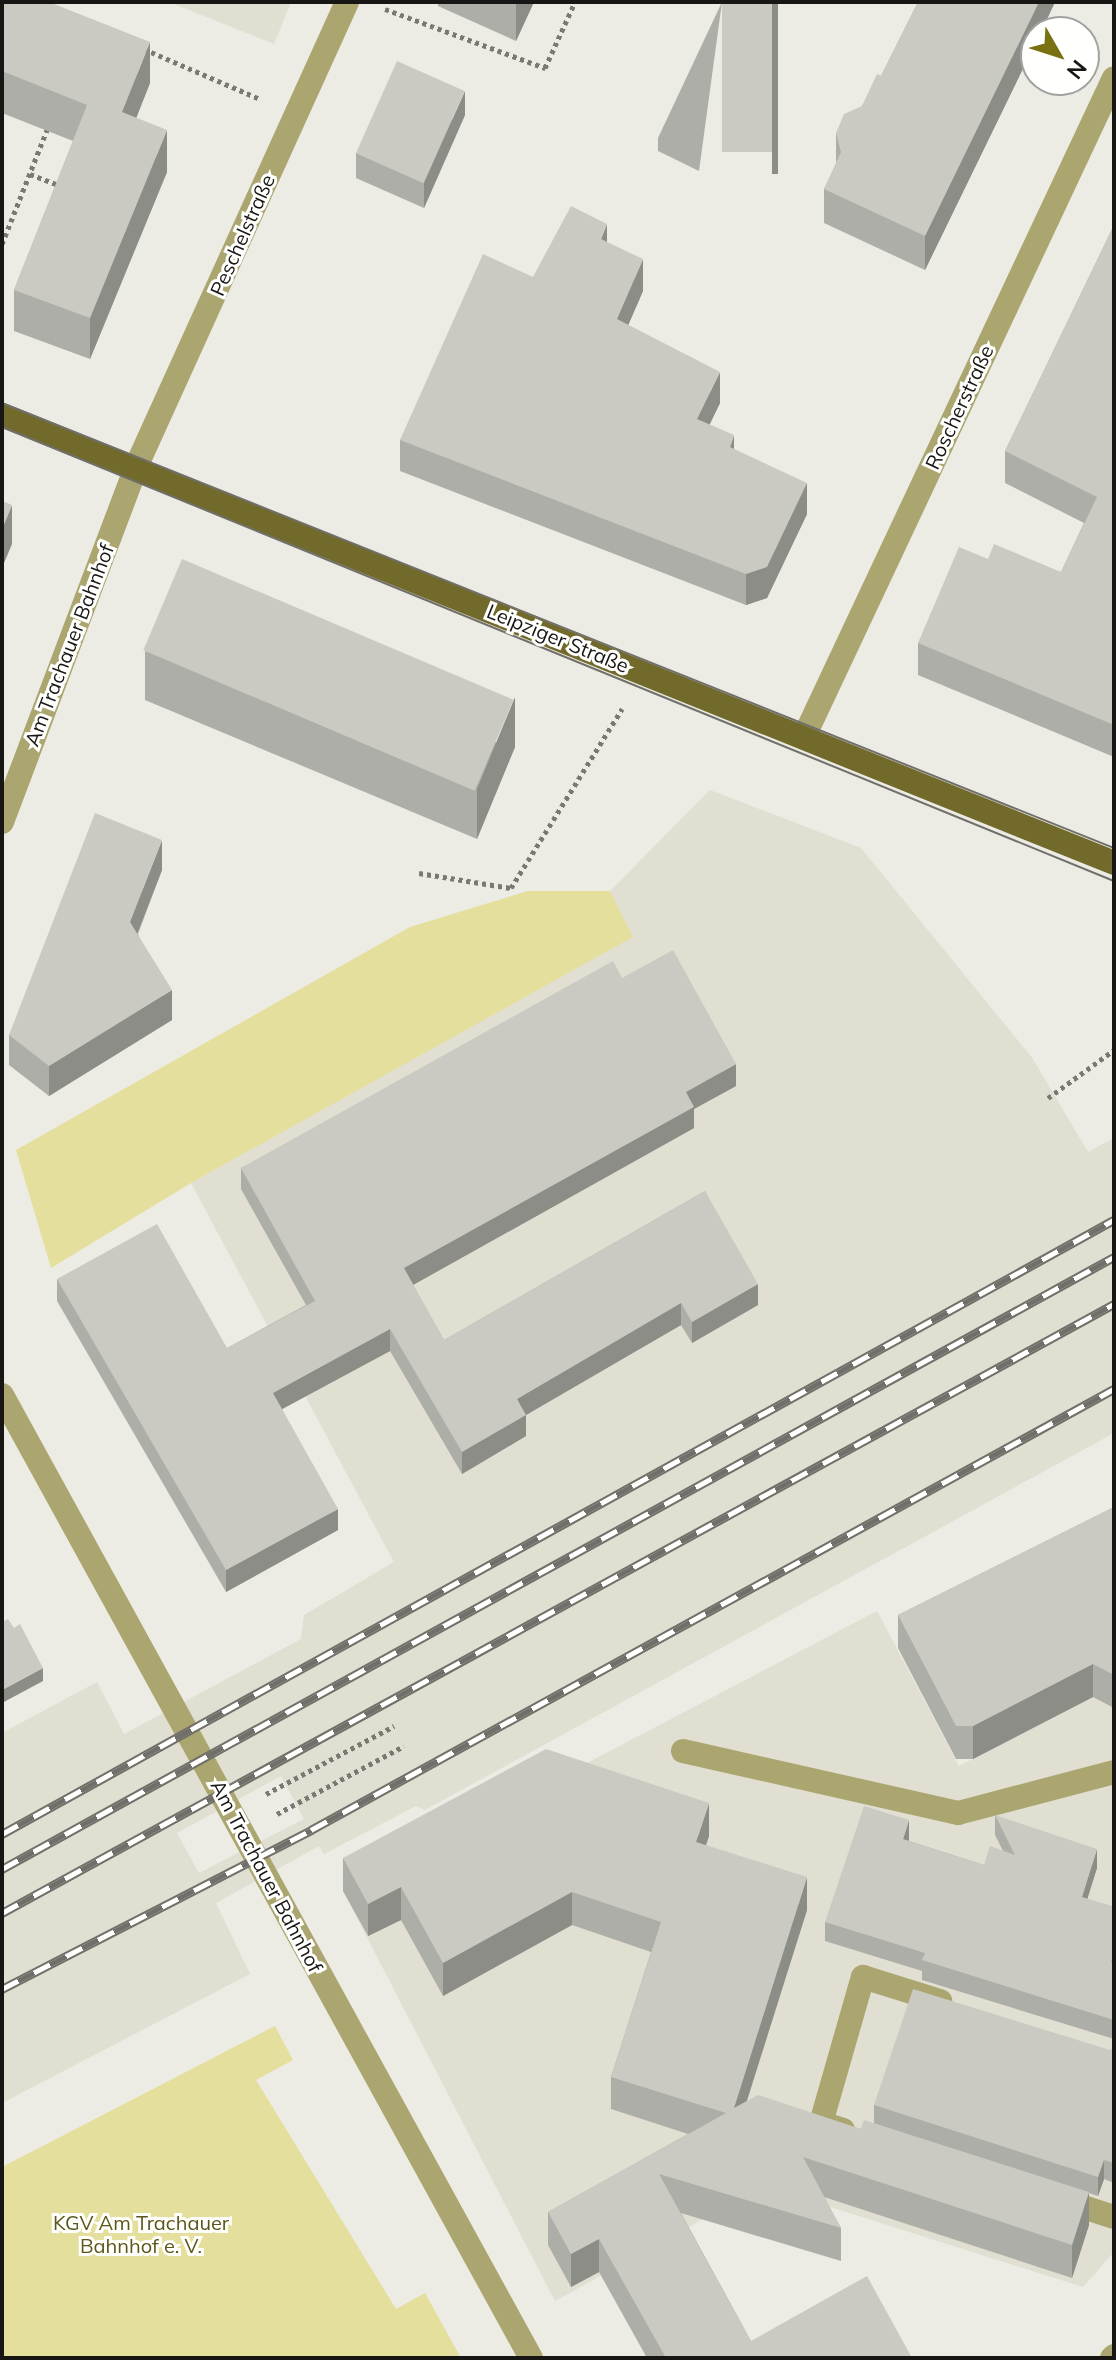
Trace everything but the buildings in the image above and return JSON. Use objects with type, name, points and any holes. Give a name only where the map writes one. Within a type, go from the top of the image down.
[{"type":"main road","name":"Leipziger Straße","points":[[2,415],[1114,863]]},
{"type":"street","name":"Peschelstraße","points":[[136,467],[347,2]]},
{"type":"street","name":"Roscherstraße","points":[[804,737],[1114,78]]},
{"type":"street","name":"Am Trachauer Bahnhof","points":[[2,822],[136,467]]},
{"type":"street","name":"Am Trachauer Bahnhof","points":[[2,1395],[531,2358]]},
{"type":"street","points":[[683,1751],[958,1813],[1114,1772]]},
{"type":"street","points":[[865,2137],[821,2123],[863,1977],[966,2009]]},
{"type":"street","points":[[1041,2193],[1114,2217]]},
{"type":"path","points":[[381,8],[545,68],[575,2]]},
{"type":"path","points":[[135,46],[296,114]]},
{"type":"path","points":[[2,244],[47,130]]},
{"type":"path","points":[[30,174],[69,189]]},
{"type":"path","points":[[419,873],[511,888],[601,746],[641,671]]},
{"type":"path","points":[[1048,1098],[1114,1050]]},
{"type":"path","points":[[287,1783],[394,1726]]},
{"type":"path","points":[[314,1795],[404,1746]]},
{"type":"shaded area","points":[[169,2],[291,2],[274,44]]},
{"type":"shaded area","points":[[710,790],[861,848],[1033,1059],[1088,1152],[1114,1138],[1114,1433],[425,1810],[416,1806],[324,1854],[319,1846],[216,1903],[250,1974],[2,2103],[2,1733],[97,1682],[124,1734],[301,1639],[304,1615],[394,1562],[191,1183],[632,937],[610,891]],"holes":[[[281,1776],[304,1819],[199,1873],[177,1833]]]},
{"type":"shaded area","points":[[877,1611],[959,1766],[1114,1686],[1114,2252],[1083,2287],[755,2183],[752,2192],[555,2301],[343,1891]]},
{"type":"green space","points":[[528,891],[610,891],[633,937],[191,1183],[51,1268],[16,1150],[410,927]]},
{"type":"green space","name":"KGV Am Trachauer Bahnhof e. V.","points":[[275,2026],[293,2060],[256,2080],[396,2309],[425,2293],[461,2358],[2,2358],[2,2167]]},
{"type":"tram line","points":[[2,403],[1114,848]]},
{"type":"tram line","points":[[2,427],[1114,881]]},
{"type":"railway","points":[[2,1834],[1114,1220]]},
{"type":"railway","points":[[2,1869],[1114,1257]]},
{"type":"railway","points":[[2,1913],[1114,1304]]},
{"type":"railway","points":[[2,1989],[311,1830],[1114,1389]]}]
